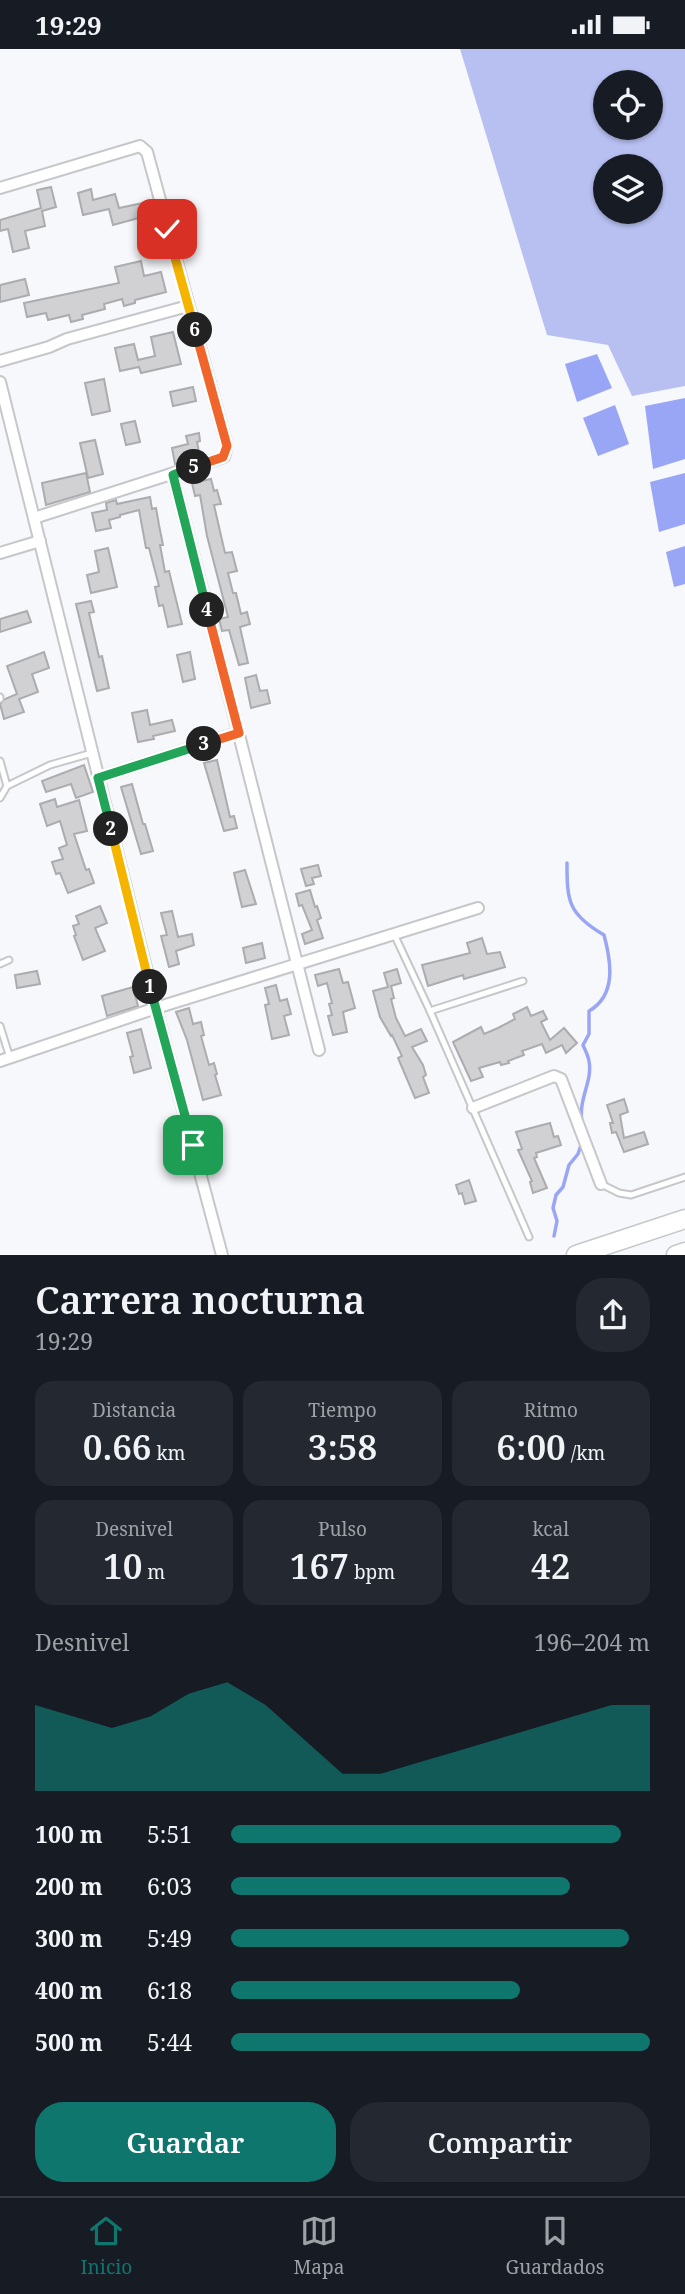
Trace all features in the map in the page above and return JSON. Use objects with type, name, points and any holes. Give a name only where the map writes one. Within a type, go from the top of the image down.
[{"type":"highway","points":[[576,1255],[685,1219]]},
{"type":"highway","points":[[677,1255],[685,1252]]},
{"type":"street","points":[[0,188],[139,146],[147,152],[227,446],[223,457],[34,519]]},
{"type":"street","points":[[0,361],[67,339],[188,306]]},
{"type":"street","points":[[0,382],[156,1008],[222,1255]]},
{"type":"street","points":[[173,475],[319,1049]]},
{"type":"street","points":[[0,553],[40,541]]},
{"type":"street","points":[[98,778],[239,733]]},
{"type":"street","points":[[5,1059],[156,1008],[478,908]]},
{"type":"street","points":[[473,1108],[558,1076],[601,1184]]},
{"type":"lane","points":[[0,797],[7,786],[50,765],[92,753]]},
{"type":"lane","points":[[0,761],[7,786]]},
{"type":"lane","points":[[394,934],[530,1237]]},
{"type":"lane","points":[[0,964],[9,960]]},
{"type":"lane","points":[[430,1011],[523,981]]},
{"type":"lane","points":[[0,1026],[5,1059]]},
{"type":"lane","points":[[601,1184],[619,1193],[631,1195],[685,1177]]},
{"type":"shaded area","points":[[460,49],[685,49],[685,386],[632,396],[608,345],[547,335]]},
{"type":"water","points":[[597,354],[612,388],[577,402],[565,364]]},
{"type":"water","points":[[685,398],[685,459],[653,469],[645,406]]},
{"type":"water","points":[[615,405],[629,444],[598,456],[583,418]]},
{"type":"water","points":[[685,473],[685,524],[659,532],[650,482]]},
{"type":"water","points":[[685,546],[685,584],[674,587],[666,552]]},
{"type":"building","points":[[51,187],[56,207],[42,211],[45,226],[25,231],[29,248],[13,252],[8,229],[0,231],[0,220],[41,208],[37,190]]},
{"type":"building","points":[[91,189],[93,200],[115,194],[119,208],[143,203],[146,216],[113,225],[109,209],[83,215],[78,193]]},
{"type":"building","points":[[141,261],[144,276],[161,272],[166,292],[135,300],[135,303],[124,306],[122,299],[104,304],[105,309],[82,315],[83,319],[71,322],[69,315],[48,320],[46,313],[27,317],[24,303],[119,283],[115,267]]},
{"type":"building","points":[[25,279],[29,295],[0,302],[0,285]]},
{"type":"building","points":[[173,332],[181,364],[141,373],[139,367],[120,371],[115,348],[134,344],[138,360],[155,356],[151,337]]},
{"type":"building","points":[[104,379],[110,411],[92,415],[85,383]]},
{"type":"building","points":[[193,387],[196,401],[173,406],[170,392]]},
{"type":"building","points":[[135,421],[140,442],[126,445],[121,424]]},
{"type":"building","points":[[199,433],[200,441],[197,442],[200,457],[175,464],[172,448],[188,444],[186,436]]},
{"type":"building","points":[[95,440],[103,474],[88,478],[80,443]]},
{"type":"building","points":[[86,473],[90,492],[46,505],[42,483]]},
{"type":"building","points":[[211,479],[221,504],[214,505],[225,553],[232,552],[237,571],[228,573],[233,593],[236,593],[241,614],[247,612],[250,624],[240,627],[248,663],[239,665],[229,630],[222,631],[219,619],[228,617],[207,536],[200,495],[195,496],[192,483]]},
{"type":"building","points":[[150,497],[152,509],[156,508],[165,572],[169,571],[182,624],[168,627],[163,605],[159,606],[155,587],[159,586],[149,548],[146,548],[139,510],[109,520],[111,528],[96,531],[92,513],[107,510],[106,503],[116,500],[117,504]]},
{"type":"building","points":[[108,548],[117,587],[91,593],[87,575],[99,572],[95,551]]},
{"type":"building","points":[[91,601],[94,612],[89,613],[109,688],[97,691],[76,604]]},
{"type":"building","points":[[27,611],[31,622],[0,632],[0,619]]},
{"type":"building","points":[[44,652],[49,668],[32,674],[38,692],[19,699],[24,712],[4,719],[0,704],[17,694],[7,666]]},
{"type":"building","points":[[190,652],[195,679],[183,682],[177,655]]},
{"type":"building","points":[[256,675],[260,691],[267,690],[270,703],[251,708],[245,678]]},
{"type":"building","points":[[147,710],[150,725],[172,720],[175,731],[138,742],[132,713]]},
{"type":"building","points":[[217,760],[230,817],[234,816],[237,828],[224,831],[204,763]]},
{"type":"building","points":[[84,765],[93,792],[76,798],[71,784],[46,792],[42,781]]},
{"type":"building","points":[[132,784],[153,851],[141,854],[121,787]]},
{"type":"building","points":[[55,799],[57,807],[79,800],[87,831],[74,834],[86,870],[89,869],[94,883],[68,893],[52,862],[63,859],[59,848],[67,845],[60,821],[47,826],[40,804]]},
{"type":"building","points":[[318,865],[321,876],[312,878],[314,884],[306,886],[301,869]]},
{"type":"building","points":[[245,870],[256,904],[242,907],[234,873]]},
{"type":"building","points":[[310,890],[321,918],[317,920],[323,938],[305,944],[302,934],[312,930],[302,905],[299,906],[296,894]]},
{"type":"building","points":[[100,906],[107,923],[95,928],[105,951],[83,960],[74,936],[73,926],[79,924],[76,916]]},
{"type":"building","points":[[172,911],[178,937],[192,934],[194,945],[176,951],[179,964],[169,967],[161,936],[167,935],[161,913]]},
{"type":"building","points":[[482,938],[487,954],[500,952],[505,967],[464,979],[463,975],[428,986],[422,965],[470,953],[467,943]]},
{"type":"building","points":[[262,943],[265,958],[246,963],[243,948]]},
{"type":"building","points":[[339,969],[343,983],[348,982],[355,1008],[343,1012],[347,1032],[333,1035],[328,1016],[332,1015],[329,1004],[332,1003],[327,983],[318,986],[315,975]]},
{"type":"building","points":[[397,969],[401,983],[391,986],[396,1018],[405,1036],[421,1029],[427,1041],[412,1047],[423,1065],[426,1075],[423,1077],[429,1093],[415,1098],[398,1058],[402,1056],[380,1017],[373,991],[388,987],[384,973]]},
{"type":"building","points":[[37,971],[40,984],[17,988],[15,975]]},
{"type":"building","points":[[276,985],[280,1001],[287,999],[291,1014],[284,1016],[289,1035],[272,1039],[265,1005],[269,1004],[265,988]]},
{"type":"building","points":[[133,987],[138,1006],[107,1016],[102,996]]},
{"type":"building","points":[[527,1007],[531,1016],[543,1011],[547,1019],[541,1022],[550,1040],[564,1028],[577,1043],[566,1053],[562,1045],[546,1053],[542,1044],[522,1051],[524,1055],[508,1061],[509,1063],[501,1065],[500,1062],[479,1068],[483,1077],[471,1081],[453,1042],[481,1027],[484,1034],[498,1028],[515,1019],[513,1014]]},
{"type":"building","points":[[189,1008],[193,1024],[201,1022],[204,1035],[201,1036],[209,1065],[214,1063],[221,1095],[203,1100],[187,1040],[176,1012]]},
{"type":"building","points":[[141,1029],[151,1068],[134,1073],[127,1033]]},
{"type":"building","points":[[624,1099],[628,1112],[620,1115],[624,1138],[644,1132],[648,1144],[624,1152],[616,1132],[612,1133],[610,1123],[613,1123],[607,1105]]},
{"type":"building","points":[[550,1123],[554,1137],[558,1136],[561,1145],[536,1153],[537,1157],[534,1158],[547,1188],[533,1193],[532,1181],[518,1150],[522,1149],[516,1132]]},
{"type":"building","points":[[469,1180],[476,1201],[465,1204],[456,1185]]},
{"type":"waterway","points":[[567,863],[572,905],[583,920],[604,935],[610,966],[610,977],[604,996],[589,1011],[589,1034],[583,1045],[590,1068],[582,1106],[582,1122]]},
{"type":"waterway","points":[[554,1236],[557,1221],[553,1208],[556,1195],[563,1187],[569,1165],[578,1154],[582,1142]]},
{"type":"route","points":[[167,229],[227,446],[223,457],[173,475],[239,733],[98,778],[193,1145]]}]
